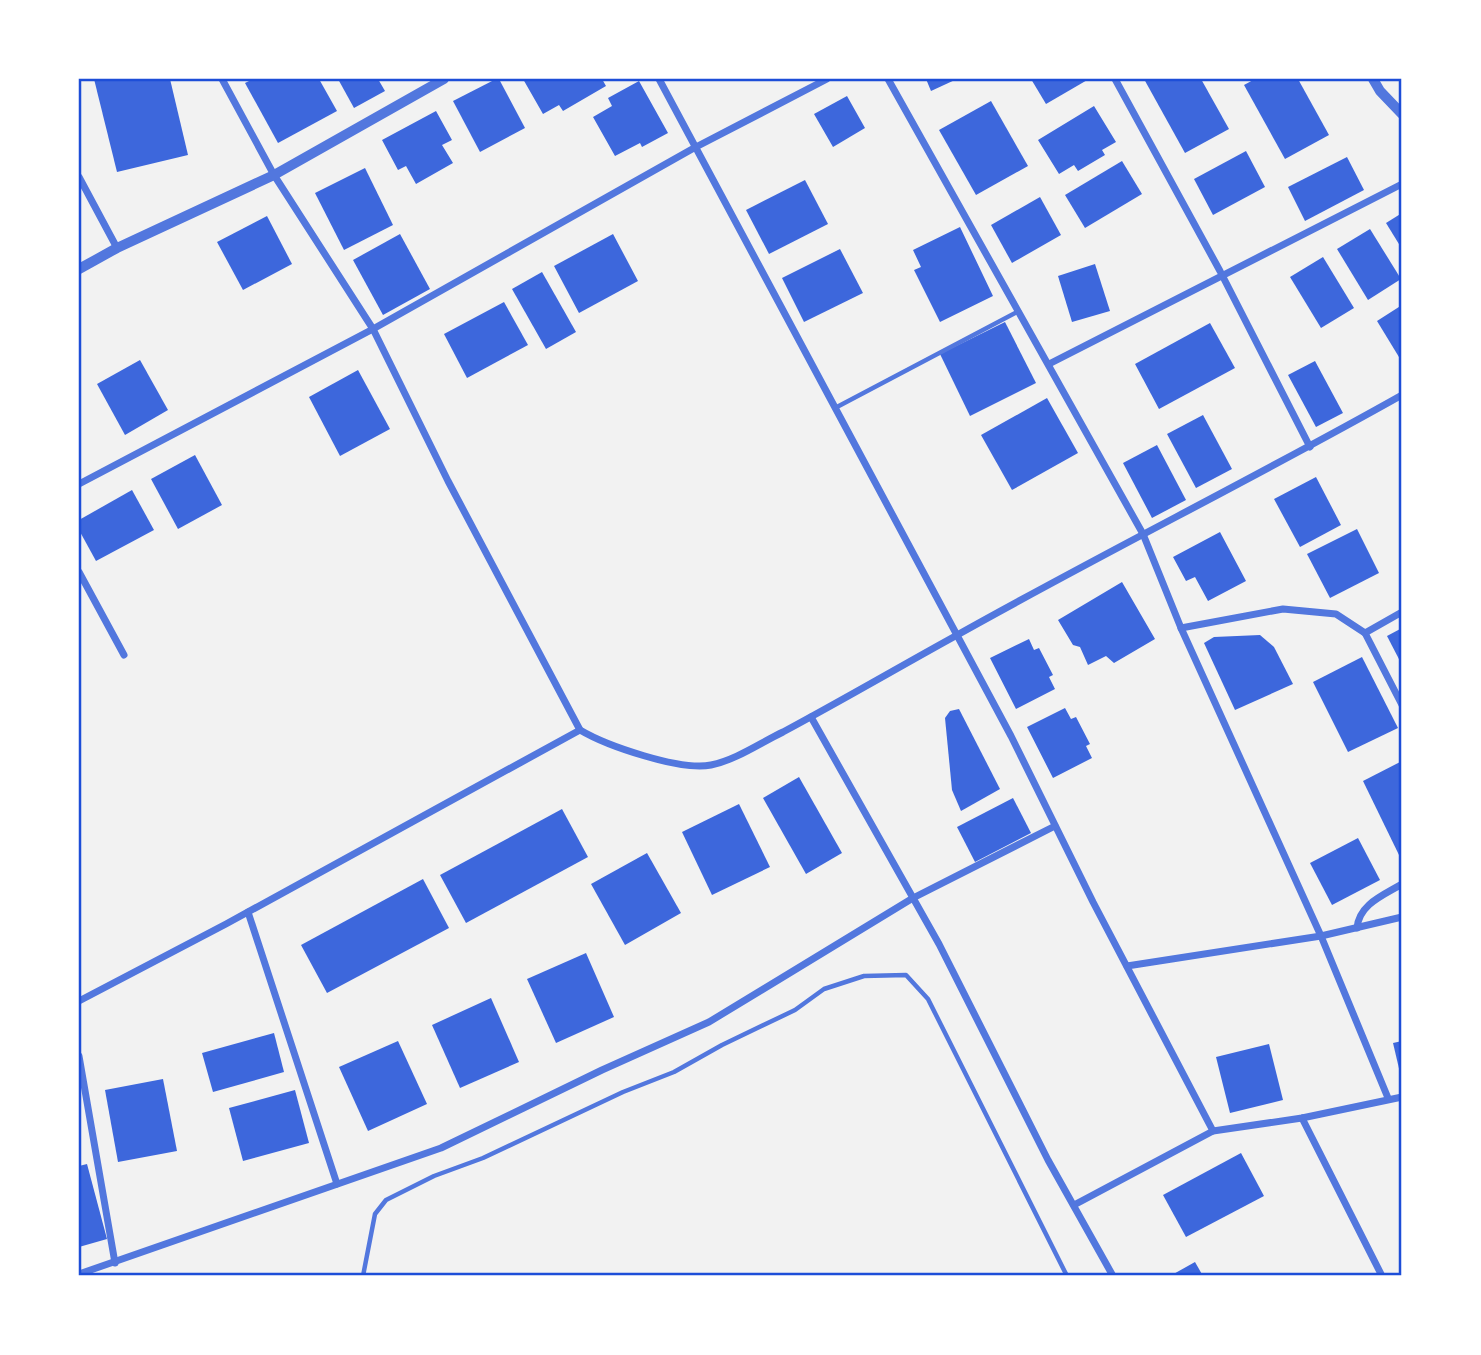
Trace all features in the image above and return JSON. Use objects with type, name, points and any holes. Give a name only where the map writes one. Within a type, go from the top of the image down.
[{"type":"street","points":[[222,79],[274,175],[373,329],[448,481],[580,730],[593,738],[680,765],[710,765],[738,755],[1402,395]]},
{"type":"street","points":[[79,269],[117,248],[274,175],[442,79]]},
{"type":"street","points":[[659,79],[1011,736],[1213,1132]]},
{"type":"street","points":[[79,484],[373,329],[694,148],[827,79]]},
{"type":"street","points":[[888,79],[1143,534],[1181,628],[1321,936],[1388,1098]]},
{"type":"street","points":[[1115,79],[1223,277],[1310,447]]},
{"type":"street","points":[[1373,79],[1380,91],[1402,114]]},
{"type":"street","points":[[79,177],[117,248]]},
{"type":"street","points":[[1049,364],[1402,184]]},
{"type":"street","points":[[79,572],[124,655]]},
{"type":"street","points":[[1181,628],[1283,609],[1336,614],[1365,633],[1402,705]]},
{"type":"street","points":[[1365,633],[1402,612]]},
{"type":"street","points":[[811,717],[939,944],[1048,1160],[1113,1276]]},
{"type":"street","points":[[79,1001],[248,912],[580,730]]},
{"type":"street","points":[[79,1273],[115,1263],[441,1149],[602,1070],[709,1022],[913,898],[1055,826]]},
{"type":"street","points":[[1357,928],[1359,917],[1366,906],[1402,884]]},
{"type":"street","points":[[248,912],[337,1184]]},
{"type":"street","points":[[1127,966],[1321,936],[1402,917]]},
{"type":"street","points":[[79,1056],[115,1263]]},
{"type":"street","points":[[1074,1205],[1213,1132],[1303,1118],[1402,1097]]},
{"type":"street","points":[[1303,1118],[1382,1276]]},
{"type":"lane","points":[[834,409],[1019,311]]},
{"type":"lane","points":[[363,1276],[375,1214],[386,1200],[434,1176],[483,1158],[623,1092],[674,1072],[722,1045],[795,1010],[824,989],[864,976],[906,975],[928,999],[1067,1276]]},
{"type":"building","points":[[94,79],[170,79],[188,155],[117,172]]},
{"type":"building","points":[[253,79],[319,79],[337,111],[278,143],[245,83]]},
{"type":"building","points":[[338,79],[378,79],[385,91],[354,108]]},
{"type":"building","points":[[499,79],[525,128],[480,152],[453,101]]},
{"type":"building","points":[[523,79],[602,79],[606,86],[563,111],[559,105],[543,114]]},
{"type":"building","points":[[926,79],[957,79],[931,91]]},
{"type":"building","points":[[1031,79],[1089,79],[1046,104]]},
{"type":"building","points":[[1144,79],[1201,79],[1229,129],[1185,153]]},
{"type":"building","points":[[1255,79],[1298,79],[1329,135],[1285,159],[1244,85]]},
{"type":"building","points":[[639,81],[668,133],[642,147],[640,143],[615,156],[593,117],[612,106],[608,98]]},
{"type":"building","points":[[847,96],[865,128],[833,147],[814,114]]},
{"type":"building","points":[[991,101],[1028,166],[976,195],[939,130]]},
{"type":"building","points":[[1094,106],[1116,142],[1102,150],[1105,155],[1078,171],[1074,165],[1059,174],[1038,140]]},
{"type":"building","points":[[436,111],[452,140],[442,145],[453,163],[416,184],[406,166],[398,170],[382,140]]},
{"type":"building","points":[[1246,151],[1265,187],[1213,215],[1194,179]]},
{"type":"building","points":[[1347,157],[1364,190],[1305,221],[1288,187]]},
{"type":"building","points":[[1122,161],[1142,194],[1085,228],[1065,195]]},
{"type":"building","points":[[365,168],[393,225],[344,250],[315,193]]},
{"type":"building","points":[[805,180],[828,224],[769,254],[746,210]]},
{"type":"building","points":[[1040,197],[1061,235],[1012,263],[991,225]]},
{"type":"building","points":[[1402,213],[1402,249],[1386,223]]},
{"type":"building","points":[[267,216],[292,264],[243,290],[217,242]]},
{"type":"building","points":[[960,227],[993,296],[940,322],[914,270],[921,267],[913,250]]},
{"type":"building","points":[[1370,229],[1401,279],[1368,300],[1337,249]]},
{"type":"building","points":[[400,234],[430,289],[383,315],[353,260]]},
{"type":"building","points":[[613,234],[638,281],[579,313],[554,266]]},
{"type":"building","points":[[840,249],[863,293],[804,322],[782,278]]},
{"type":"building","points":[[1323,257],[1354,308],[1321,328],[1290,277]]},
{"type":"building","points":[[1095,264],[1110,311],[1072,322],[1058,276]]},
{"type":"building","points":[[542,272],[576,332],[546,349],[512,289]]},
{"type":"building","points":[[504,302],[528,345],[467,378],[444,334]]},
{"type":"building","points":[[1402,305],[1402,362],[1377,321]]},
{"type":"building","points":[[1005,322],[1036,383],[970,416],[940,354]]},
{"type":"building","points":[[1210,323],[1235,368],[1159,409],[1135,364]]},
{"type":"building","points":[[140,360],[168,410],[125,435],[97,384]]},
{"type":"building","points":[[1315,361],[1343,413],[1316,427],[1288,375]]},
{"type":"building","points":[[358,370],[390,429],[340,456],[309,397]]},
{"type":"building","points":[[1047,398],[1078,453],[1012,490],[981,435]]},
{"type":"building","points":[[1203,415],[1232,469],[1196,488],[1167,434]]},
{"type":"building","points":[[1157,445],[1186,500],[1152,518],[1123,463]]},
{"type":"building","points":[[195,455],[222,505],[178,529],[151,479]]},
{"type":"building","points":[[1316,477],[1341,525],[1300,547],[1274,499]]},
{"type":"building","points":[[132,490],[154,530],[96,561],[79,530],[79,520]]},
{"type":"building","points":[[1357,529],[1379,573],[1330,598],[1307,554]]},
{"type":"building","points":[[1220,532],[1246,581],[1208,601],[1195,577],[1186,581],[1173,557]]},
{"type":"building","points":[[1122,582],[1155,639],[1114,663],[1106,656],[1088,665],[1080,647],[1073,645],[1058,620]]},
{"type":"building","points":[[1402,628],[1402,665],[1387,636]]},
{"type":"building","points":[[1260,635],[1274,647],[1293,684],[1235,710],[1204,643],[1214,637]]},
{"type":"building","points":[[1029,639],[1034,650],[1039,648],[1053,675],[1049,677],[1055,689],[1016,709],[990,658]]},
{"type":"building","points":[[1362,657],[1398,728],[1348,752],[1313,682]]},
{"type":"building","points":[[1065,708],[1071,719],[1076,717],[1090,744],[1086,746],[1092,758],[1053,778],[1027,727]]},
{"type":"building","points":[[959,709],[1000,789],[961,811],[952,790],[945,718],[950,711]]},
{"type":"building","points":[[1402,761],[1402,853],[1399,855],[1363,781]]},
{"type":"building","points":[[799,777],[842,853],[806,874],[763,798]]},
{"type":"building","points":[[1013,798],[1031,833],[975,862],[957,827]]},
{"type":"building","points":[[739,804],[770,867],[712,895],[682,832]]},
{"type":"building","points":[[562,809],[588,857],[466,923],[440,875]]},
{"type":"building","points":[[1358,838],[1380,880],[1332,905],[1310,863]]},
{"type":"building","points":[[647,853],[681,913],[625,945],[591,884]]},
{"type":"building","points":[[423,879],[449,928],[327,993],[301,945]]},
{"type":"building","points":[[586,953],[614,1017],[556,1043],[527,979]]},
{"type":"building","points":[[491,998],[519,1062],[460,1088],[432,1025]]},
{"type":"building","points":[[274,1033],[284,1072],[213,1092],[202,1053]]},
{"type":"building","points":[[398,1041],[427,1104],[368,1131],[339,1067]]},
{"type":"building","points":[[1402,1041],[1402,1077],[1401,1077],[1393,1043]]},
{"type":"building","points":[[1269,1044],[1283,1100],[1230,1113],[1216,1057]]},
{"type":"building","points":[[163,1079],[177,1151],[118,1162],[105,1090]]},
{"type":"building","points":[[295,1090],[309,1143],[243,1161],[229,1108]]},
{"type":"building","points":[[1241,1153],[1264,1196],[1186,1237],[1163,1195]]},
{"type":"building","points":[[87,1164],[107,1239],[79,1247],[79,1166]]},
{"type":"building","points":[[1195,1262],[1203,1276],[1170,1276]]}]
